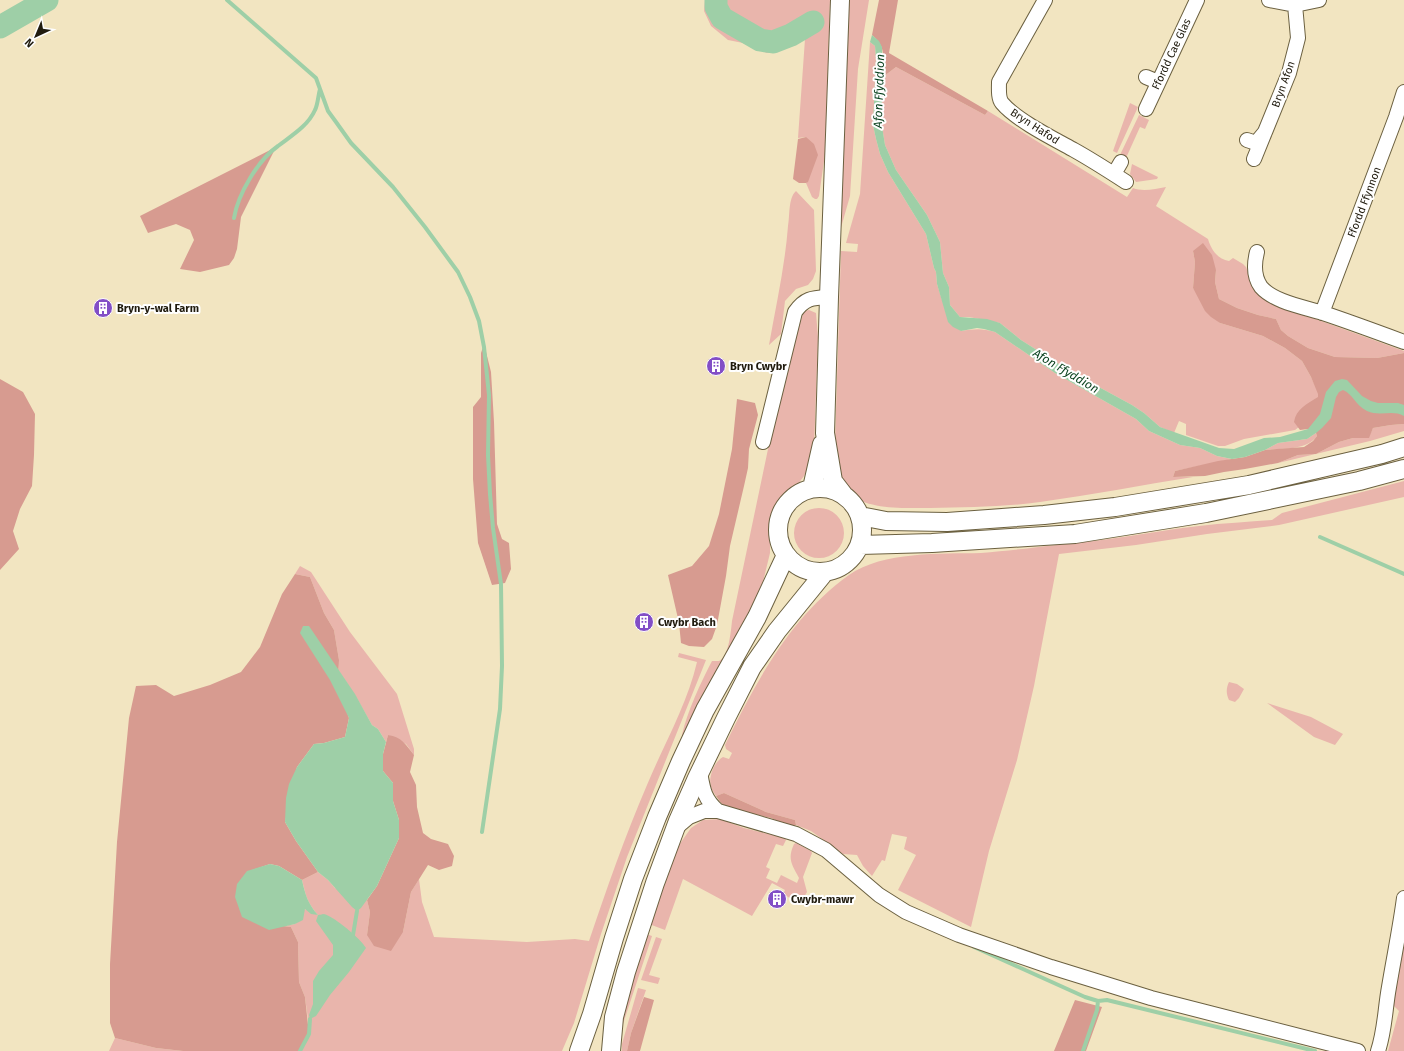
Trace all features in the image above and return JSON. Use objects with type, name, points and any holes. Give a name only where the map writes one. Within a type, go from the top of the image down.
[{"type":"main road","points":[[840,0],[828,297],[825,433],[833,481],[843,494],[854,504],[860,516],[863,530],[860,545],[852,558],[844,565],[825,572],[810,571],[797,565],[786,555],[780,542],[779,522],[784,509],[792,499],[804,491],[812,488],[827,488],[843,494]]},
{"type":"main road","points":[[812,488],[825,433]]},
{"type":"main road","points":[[860,516],[886,521],[947,522],[1044,515],[1115,507],[1249,486],[1382,454],[1404,447]]},
{"type":"main road","points":[[860,545],[932,543],[1075,534],[1206,513],[1359,482],[1404,468]]},
{"type":"main road","points":[[579,1051],[592,1014],[633,879],[657,817],[681,760],[705,710],[757,617],[786,555]]},
{"type":"main road","points":[[611,1051],[614,1017],[626,972],[655,883],[700,772],[752,667],[777,631],[825,572]]},
{"type":"street","name":"Bryn Hafod","points":[[1045,0],[999,82],[1001,102],[1012,113],[1042,132],[1117,168],[1126,182]]},
{"type":"street","name":"Ffordd Cae Glas","points":[[1146,109],[1152,80],[1196,0]]},
{"type":"street","points":[[1269,0],[1295,5],[1319,0]]},
{"type":"street","name":"Bryn Afon","points":[[1254,159],[1289,73],[1298,38],[1295,5]]},
{"type":"street","name":"Ffordd Ffynnon","points":[[1322,312],[1400,118],[1404,92]]},
{"type":"street","points":[[1247,140],[1256,143],[1265,132]]},
{"type":"street","points":[[1251,258],[1256,276],[1261,286],[1270,294],[1279,299],[1322,312],[1404,342]]},
{"type":"street","points":[[763,442],[795,312],[800,305],[811,298],[828,297]]},
{"type":"street","points":[[700,772],[704,793],[710,804],[718,811]]},
{"type":"street","points":[[676,829],[689,817],[704,812],[718,811],[796,834],[826,850],[879,896],[899,908],[959,936],[1051,968],[1151,998],[1358,1051]]},
{"type":"street","points":[[1378,1051],[1383,1035],[1389,987],[1404,898]]},
{"type":"shaded area","points":[[705,0],[714,0],[716,13],[721,19],[732,27],[733,31],[764,44],[775,44],[810,32],[814,18],[780,36],[767,39],[751,33],[736,23],[719,5],[719,0],[830,0],[825,154],[819,196],[817,199],[812,197],[806,183],[808,181],[806,137],[798,138],[805,39],[787,48],[767,53],[743,43],[728,40],[711,26],[704,11]]},
{"type":"shaded area","points":[[846,0],[869,0],[858,69],[850,196],[838,238]]},
{"type":"shaded area","points":[[879,0],[898,0],[889,53],[988,111],[985,115],[896,67],[883,77],[882,49],[880,44],[872,35]]},
{"type":"shaded area","points":[[870,42],[875,46],[876,59],[873,125],[880,154],[888,172],[926,234],[942,300],[961,331],[978,329],[995,332],[1055,373],[1136,419],[1149,431],[1180,445],[1200,448],[1217,456],[1232,459],[1175,471],[1173,477],[1193,477],[1013,505],[901,508],[869,504],[861,501],[849,491],[842,478],[835,443],[841,251],[857,252],[858,244],[846,243],[860,194]]},
{"type":"shaded area","points":[[896,67],[985,115],[988,111],[1127,197],[1133,188],[1145,190],[1166,187],[1156,206],[1208,239],[1213,250],[1221,258],[1229,261],[1233,258],[1243,264],[1246,267],[1252,282],[1277,305],[1404,351],[1404,353],[1377,358],[1335,357],[1308,348],[1281,330],[1276,319],[1237,308],[1219,299],[1215,282],[1216,270],[1193,251],[1195,262],[1193,288],[1220,323],[1263,336],[1285,348],[1302,361],[1319,394],[1315,409],[1307,421],[1295,430],[1244,439],[1225,446],[1218,446],[1186,435],[1186,424],[1179,421],[1174,433],[1160,427],[1132,405],[1073,373],[1021,340],[1000,323],[969,317],[960,317],[950,305],[949,287],[943,273],[940,242],[927,215],[896,170],[885,145],[881,120],[883,77]]},
{"type":"shaded area","points":[[1130,103],[1138,107],[1117,153],[1113,151]]},
{"type":"shaded area","points":[[1139,115],[1149,120],[1145,129],[1140,127],[1126,158],[1120,155]]},
{"type":"shaded area","points":[[806,137],[814,144],[818,155],[808,182],[799,183],[793,179],[798,139]]},
{"type":"shaded area","points":[[276,147],[241,217],[237,249],[234,258],[229,265],[200,272],[180,269],[194,240],[190,230],[176,224],[148,233],[140,216]]},
{"type":"shaded area","points":[[1132,164],[1158,177],[1157,179],[1136,182],[1130,174]]},
{"type":"shaded area","points":[[796,191],[814,210],[816,271],[813,279],[808,285],[796,289],[785,301],[781,334],[769,345],[783,271],[790,203],[793,194]]},
{"type":"shaded area","points":[[1203,243],[1212,255],[1216,270],[1215,282],[1219,299],[1237,308],[1276,319],[1281,330],[1308,348],[1335,357],[1377,358],[1404,353],[1404,424],[1373,428],[1369,438],[1353,438],[1339,442],[1316,454],[1298,455],[1278,463],[1205,476],[1173,477],[1175,471],[1218,461],[1245,457],[1265,450],[1304,447],[1313,441],[1317,436],[1316,433],[1308,429],[1300,430],[1294,422],[1295,417],[1300,410],[1318,397],[1311,377],[1302,361],[1285,348],[1263,336],[1220,323],[1205,311],[1193,288],[1195,262],[1193,251]]},
{"type":"shaded area","points":[[809,310],[816,313],[818,337],[814,448],[810,463],[804,476],[780,504],[774,514],[770,537],[770,553],[761,590],[684,736],[682,735],[687,717],[708,669],[712,661],[719,661],[722,659],[727,649],[776,411],[798,329],[803,314],[805,311]]},
{"type":"shaded area","points":[[484,344],[491,372],[497,524],[502,539],[509,543],[511,569],[505,583],[492,585],[478,543],[473,479],[473,407],[481,397],[481,353]]},
{"type":"shaded area","points":[[0,379],[23,392],[35,414],[32,486],[20,509],[13,531],[19,549],[0,570]]},
{"type":"shaded area","points":[[737,399],[755,403],[758,415],[749,449],[748,468],[730,546],[717,625],[712,639],[704,647],[689,646],[681,643],[679,623],[668,575],[692,566],[709,546],[719,514],[732,449]]},
{"type":"shaded area","points":[[1404,424],[1404,431],[1316,454],[1339,442],[1353,438],[1368,438],[1373,428]]},
{"type":"shaded area","points":[[1316,433],[1317,436],[1307,444],[1286,449],[1265,450],[1278,443],[1307,439]]},
{"type":"shaded area","points":[[1316,454],[1278,463],[1298,455]]},
{"type":"shaded area","points":[[1404,481],[1404,497],[1279,525],[1059,554],[1034,686],[1017,760],[989,851],[971,927],[898,890],[916,855],[904,849],[907,837],[892,834],[885,861],[882,860],[872,876],[863,866],[857,855],[843,854],[811,831],[796,825],[795,820],[766,812],[724,793],[716,796],[711,788],[710,779],[712,770],[717,762],[723,757],[729,759],[732,753],[726,749],[725,745],[749,698],[776,652],[809,610],[849,575],[863,567],[878,562],[913,555],[981,553],[1023,549],[1109,539],[1188,527],[1272,520],[1282,513]]},
{"type":"shaded area","points":[[814,508],[824,508],[837,515],[844,528],[844,538],[837,551],[824,558],[814,558],[805,554],[798,547],[794,538],[794,528],[798,519],[805,512]]},
{"type":"shaded area","points":[[300,566],[311,572],[350,632],[397,694],[414,749],[414,755],[406,744],[388,735],[386,742],[378,729],[372,725],[339,671],[339,660],[334,630],[324,613],[310,577],[295,574]]},
{"type":"shaded area","points":[[295,574],[310,577],[324,613],[334,630],[339,660],[338,684],[349,718],[345,737],[324,743],[314,744],[297,767],[285,822],[296,841],[318,872],[302,880],[279,866],[270,864],[247,872],[269,929],[283,926],[291,927],[298,942],[299,982],[305,997],[309,1034],[300,1051],[183,1051],[156,1048],[115,1038],[110,1023],[110,964],[117,842],[129,718],[136,686],[156,685],[174,696],[210,685],[241,672],[260,647],[282,594]]},
{"type":"shaded area","points":[[679,653],[706,660],[627,857],[601,934],[574,1023],[562,1051],[300,1051],[310,1034],[305,997],[299,982],[298,942],[291,927],[283,926],[295,924],[305,909],[318,915],[307,899],[302,880],[318,872],[335,888],[367,900],[370,912],[367,935],[403,932],[411,892],[419,879],[422,902],[434,937],[527,942],[575,939],[589,941],[631,823],[693,678],[697,662],[678,657]]},
{"type":"shaded area","points":[[1229,682],[1237,684],[1244,689],[1235,702],[1229,700],[1227,696]]},
{"type":"shaded area","points":[[1267,703],[1311,717],[1343,734],[1335,745],[1314,737]]},
{"type":"shaded area","points":[[388,735],[400,740],[414,755],[410,772],[416,785],[417,807],[423,833],[431,839],[448,844],[454,856],[452,866],[439,870],[428,865],[411,892],[403,932],[391,951],[374,946],[367,935],[370,912],[367,900],[377,886],[399,838],[399,820],[393,801],[393,783],[383,771],[383,754]]},
{"type":"shaded area","points":[[724,793],[766,812],[795,820],[796,825],[791,827],[771,818],[728,808],[721,803],[716,796]]},
{"type":"shaded area","points":[[720,819],[744,828],[785,838],[786,840],[783,846],[776,844],[766,867],[770,869],[766,878],[777,883],[781,875],[797,883],[799,878],[791,862],[791,854],[794,844],[796,843],[811,851],[812,853],[803,877],[807,892],[800,904],[783,894],[785,890],[772,883],[752,916],[683,879],[665,930],[649,924],[679,845],[691,828],[703,820]]},
{"type":"shaded area","points":[[646,934],[652,936],[619,1036],[622,1006]]},
{"type":"shaded area","points":[[656,937],[662,939],[649,975],[660,978],[658,984],[641,980]]},
{"type":"shaded area","points":[[1404,938],[1404,1051],[1388,1051],[1399,1011],[1393,1005]]},
{"type":"shaded area","points":[[638,988],[646,990],[631,1033],[627,1051],[622,1051],[622,1044]]},
{"type":"shaded area","points":[[644,997],[654,1000],[640,1051],[627,1051],[631,1033]]},
{"type":"shaded area","points":[[1075,1000],[1102,1007],[1086,1051],[1054,1051]]},
{"type":"shaded area","points":[[115,1038],[156,1048],[183,1051],[109,1051]]},
{"type":"water","points":[[872,35],[879,41],[882,47],[883,77],[881,120],[885,145],[896,170],[927,215],[940,242],[943,273],[949,287],[950,305],[960,317],[987,319],[1000,323],[1021,340],[1073,373],[1132,405],[1160,427],[1219,448],[1234,449],[1264,438],[1280,437],[1308,429],[1320,414],[1326,392],[1335,381],[1342,379],[1347,380],[1362,396],[1371,401],[1378,403],[1398,403],[1404,405],[1404,416],[1395,413],[1372,413],[1367,411],[1343,390],[1339,392],[1336,397],[1331,418],[1322,428],[1307,439],[1278,443],[1265,450],[1245,457],[1232,459],[1217,456],[1200,448],[1180,445],[1149,431],[1136,419],[1055,373],[995,332],[977,328],[961,331],[953,327],[948,322],[937,284],[936,272],[926,234],[888,172],[880,154],[873,125],[876,59],[875,46],[870,42]]},
{"type":"water","points":[[303,626],[309,626],[355,694],[372,725],[378,729],[386,742],[383,754],[383,771],[393,783],[393,801],[399,820],[399,838],[377,886],[361,908],[357,911],[328,880],[318,872],[296,841],[285,822],[286,798],[289,784],[297,767],[314,744],[324,743],[345,737],[349,718],[330,680],[300,633]]},
{"type":"water","points":[[270,864],[279,866],[302,880],[307,899],[318,915],[311,914],[305,909],[303,920],[295,924],[269,930],[242,917],[235,897],[237,884],[247,871]]},
{"type":"water","points":[[324,914],[334,919],[353,934],[366,948],[316,1016],[310,1019],[309,1015],[313,1004],[313,981],[319,971],[333,955],[333,945],[316,921],[318,915]]},
{"type":"waterway","name":"Afon Ffyddion","points":[[0,27],[47,0]]},
{"type":"waterway","points":[[227,0],[316,78],[328,111],[351,143],[393,187],[458,272],[479,321],[484,347],[489,395],[488,455],[493,528],[501,584],[502,666],[500,709],[482,832]]},
{"type":"waterway","name":"Afon Ffyddion","points":[[716,0],[716,7],[722,18],[760,40],[773,42],[791,35],[813,22]]},
{"type":"waterway","points":[[234,218],[244,188],[250,178],[263,160],[299,130],[312,116],[316,108],[320,89]]},
{"type":"waterway","points":[[1320,537],[1404,574]]},
{"type":"waterway","points":[[353,935],[357,911]]},
{"type":"waterway","points":[[974,947],[1085,997],[1098,1001]]},
{"type":"waterway","points":[[1083,1051],[1097,1010],[1098,1001],[1107,1000],[1315,1051]]},
{"type":"waterway","points":[[300,1051],[309,1034],[310,1019]]},
{"type":"place","name":"Bryn-y-wal Farm","points":[[103,308]]},
{"type":"place","name":"Bryn Cwybr","points":[[716,366]]},
{"type":"place","name":"Cwybr Bach","points":[[644,622]]},
{"type":"place","name":"Cwybr-mawr","points":[[777,899]]}]
